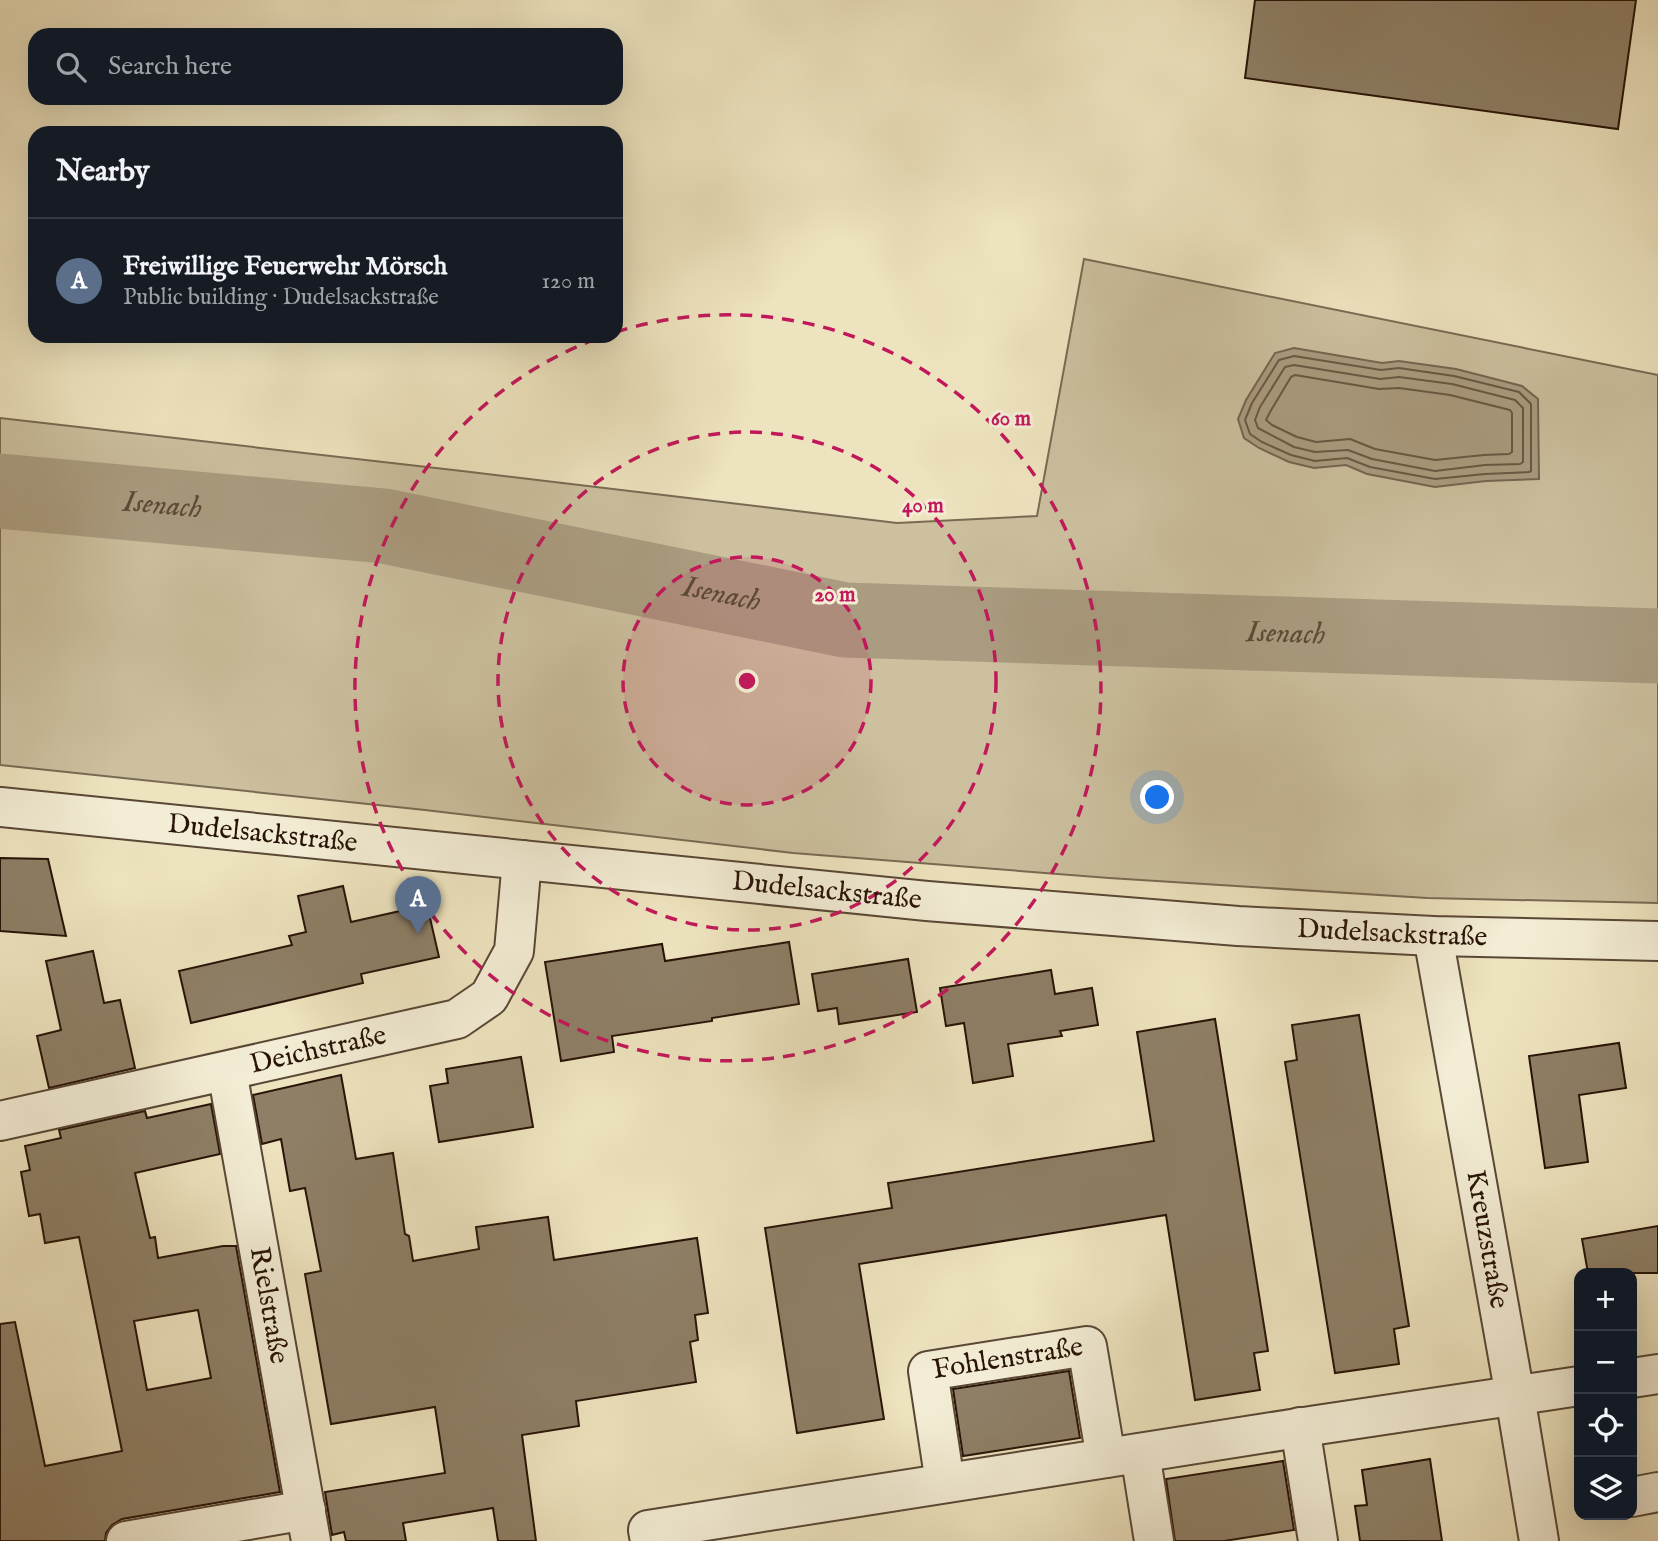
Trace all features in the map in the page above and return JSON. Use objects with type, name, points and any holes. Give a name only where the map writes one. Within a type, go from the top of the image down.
[{"type":"street","name":"Dudelsackstraße","points":[[0,807],[940,902],[1238,926],[1433,936],[1658,941]]},
{"type":"street","name":"Deichstraße","points":[[0,1121],[457,1019],[489,998],[514,951],[522,860]]},
{"type":"street","name":"Kreuzstraße","points":[[1433,936],[1539,1541]]},
{"type":"street","name":"Rielstraße","points":[[227,1071],[309,1525]]},
{"type":"street","name":"Fohlenstraße","points":[[944,1483],[928,1371],[1087,1346],[1154,1541]]},
{"type":"street","points":[[1637,1377],[1658,1374]]},
{"type":"street","points":[[650,1541],[648,1530],[1300,1427],[1574,1387]]},
{"type":"street","points":[[1300,1427],[1318,1541]]},
{"type":"street","points":[[1637,1496],[1658,1492]]},
{"type":"street","points":[[126,1541],[309,1525]]},
{"type":"shaded area","points":[[1084,259],[1658,375],[1658,903],[1427,898],[1109,878],[793,853],[425,810],[0,765],[0,418],[897,523],[1037,516]]},
{"type":"water","points":[[1294,348],[1382,363],[1399,361],[1456,369],[1522,386],[1538,399],[1539,479],[1435,487],[1367,474],[1346,465],[1314,468],[1289,462],[1259,448],[1244,438],[1238,419],[1246,400],[1275,353]]},
{"type":"building","points":[[1255,0],[1636,0],[1618,129],[1245,78]]},
{"type":"building","points":[[0,858],[48,859],[66,936],[0,931]]},
{"type":"building","points":[[343,886],[351,922],[427,905],[439,957],[361,974],[363,983],[191,1023],[179,971],[292,945],[289,936],[306,932],[298,896]]},
{"type":"building","points":[[789,942],[799,1004],[612,1036],[614,1052],[561,1061],[545,962],[662,944],[665,961]]},
{"type":"building","points":[[93,951],[104,1003],[120,1000],[135,1068],[49,1088],[37,1036],[61,1030],[46,961]]},
{"type":"building","points":[[908,959],[917,1012],[839,1024],[837,1008],[818,1011],[812,974]]},
{"type":"building","points":[[1051,970],[1055,994],[1092,988],[1098,1025],[1060,1031],[1062,1036],[1008,1044],[1013,1076],[973,1083],[964,1023],[946,1026],[940,988]]},
{"type":"building","points":[[1359,1015],[1409,1326],[1394,1329],[1399,1364],[1335,1373],[1285,1062],[1297,1060],[1292,1025]]},
{"type":"building","points":[[1215,1019],[1268,1351],[1254,1353],[1260,1390],[1195,1400],[1166,1215],[859,1264],[884,1419],[797,1433],[765,1228],[892,1208],[888,1183],[1154,1141],[1137,1032]]},
{"type":"building","points":[[1619,1043],[1626,1088],[1579,1095],[1588,1162],[1545,1168],[1529,1056]]},
{"type":"building","points":[[521,1057],[533,1127],[439,1142],[430,1086],[448,1083],[446,1069]]},
{"type":"building","points":[[341,1075],[356,1159],[393,1153],[405,1234],[409,1236],[413,1261],[479,1249],[476,1227],[548,1217],[554,1260],[697,1238],[708,1313],[695,1315],[698,1340],[690,1342],[696,1382],[576,1401],[579,1426],[522,1435],[536,1541],[498,1541],[493,1508],[403,1523],[406,1541],[346,1541],[344,1532],[332,1535],[325,1492],[445,1473],[435,1407],[331,1424],[305,1274],[321,1271],[305,1188],[290,1191],[281,1139],[262,1144],[253,1095]]},
{"type":"building","points":[[211,1104],[220,1154],[135,1173],[150,1238],[155,1237],[158,1258],[236,1246],[280,1492],[122,1519],[112,1525],[106,1533],[105,1541],[0,1541],[0,1324],[15,1322],[45,1466],[122,1451],[79,1237],[45,1243],[40,1214],[29,1216],[21,1172],[30,1170],[25,1146],[61,1138],[59,1130],[145,1111],[147,1118]],"holes":[[[198,1310],[211,1378],[147,1390],[134,1321]]]},
{"type":"building","points":[[1658,1226],[1658,1273],[1637,1273],[1637,1268],[1587,1268],[1582,1239]]},
{"type":"building","points":[[1069,1371],[1080,1438],[963,1456],[953,1389]]},
{"type":"building","points":[[1430,1459],[1442,1541],[1360,1541],[1355,1506],[1367,1505],[1362,1470]]},
{"type":"building","points":[[1283,1461],[1294,1530],[1224,1541],[1175,1541],[1166,1479]]},
{"type":"waterway","name":"Isenach","points":[[0,491],[384,526],[845,620],[1658,646]]},
{"type":"place","name":"Freiwillige Feuerwehr Mörsch","points":[[418,934]]}]
